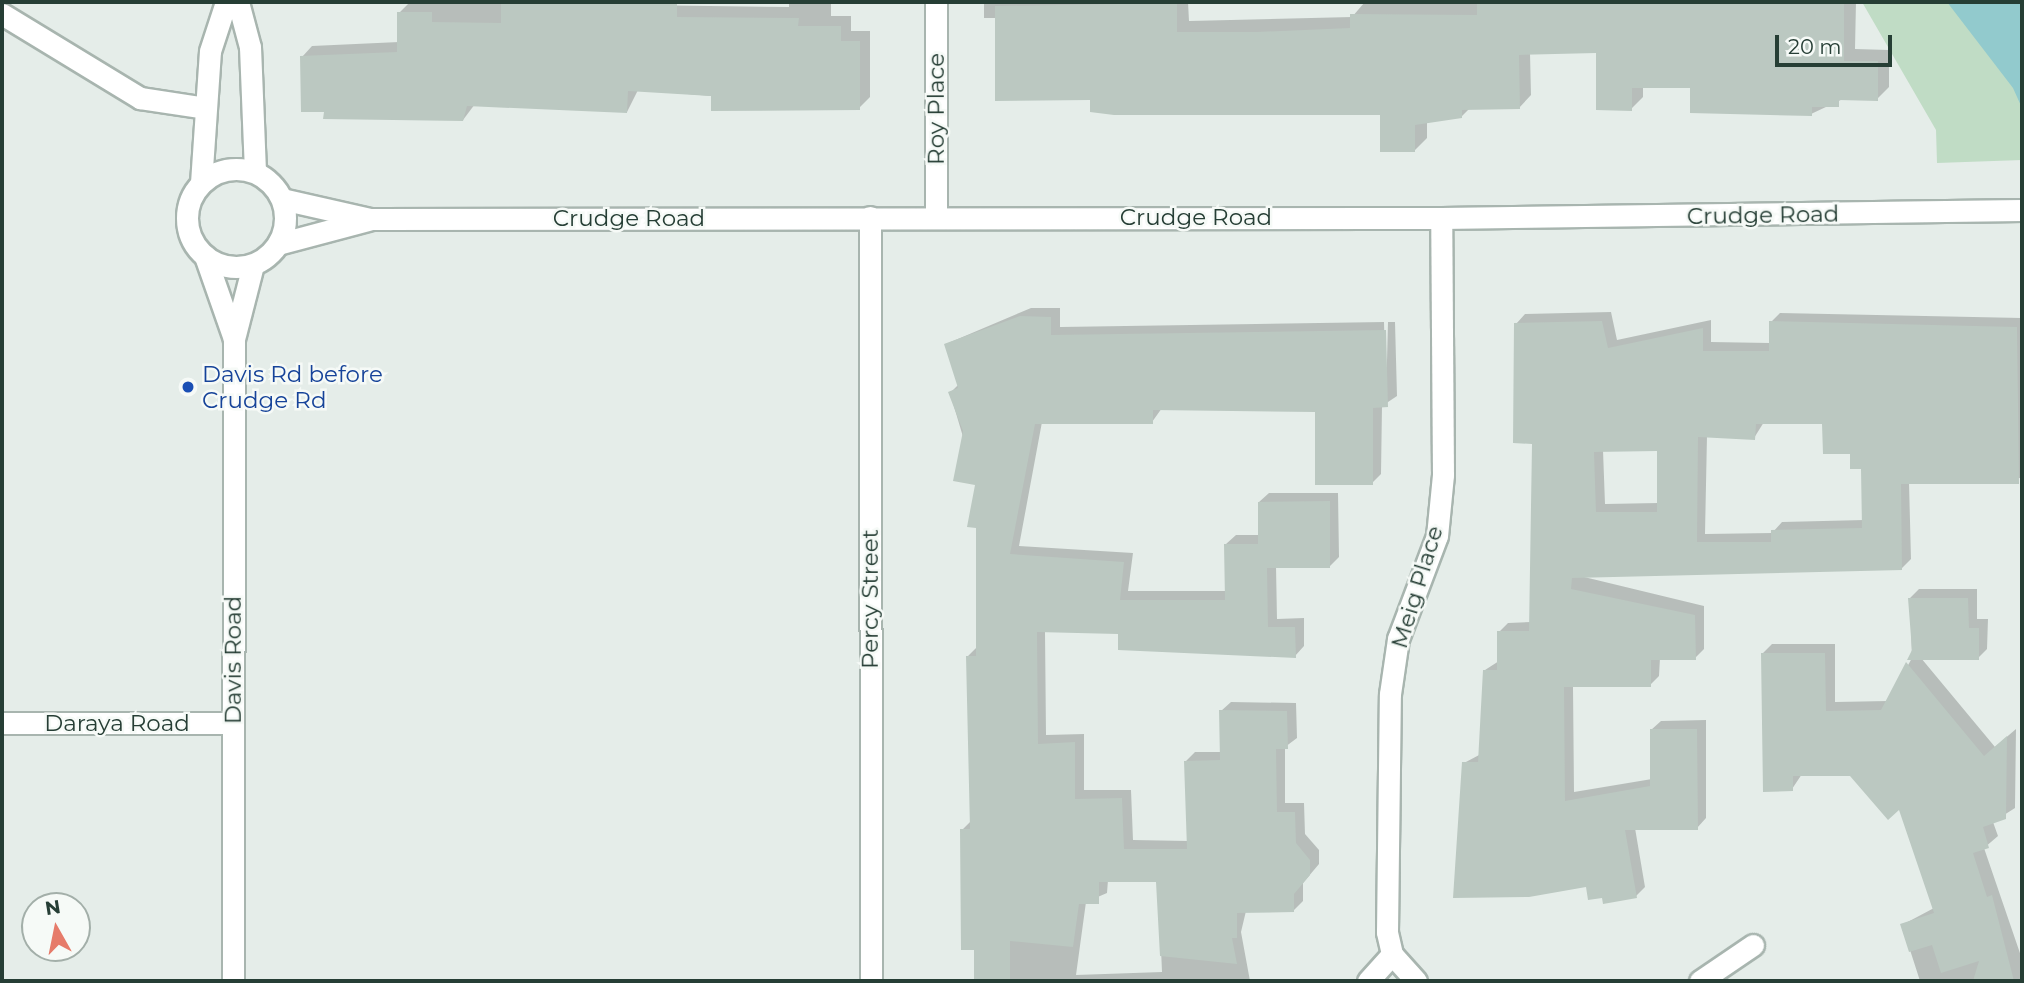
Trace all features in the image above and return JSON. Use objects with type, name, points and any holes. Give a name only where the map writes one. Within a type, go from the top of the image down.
[{"type":"street","points":[[201,183],[230,169],[255,172],[282,199],[285,230],[278,244],[253,265],[220,265],[205,256],[188,229],[189,204],[201,183],[210,51],[226,2]]},
{"type":"street","points":[[238,2],[250,47],[255,172]]},
{"type":"street","name":"Roy Place","points":[[936,2],[936,216]]},
{"type":"street","points":[[2,14],[140,99],[205,108]]},
{"type":"street","name":"Crudge Road","points":[[282,199],[370,219],[936,216],[1441,218],[2022,210]]},
{"type":"street","name":"Percy Street","points":[[870,217],[871,981]]},
{"type":"street","name":"Meig Place","points":[[1392,954],[1387,932],[1390,694],[1398,639],[1437,536],[1443,475],[1441,218]]},
{"type":"street","name":"Crudge Road","points":[[278,244],[370,219]]},
{"type":"street","name":"Davis Road","points":[[205,256],[234,339]]},
{"type":"street","name":"Davis Road","points":[[233,981],[234,339],[253,265]]},
{"type":"street","name":"Daraya Road","points":[[2,723],[233,723]]},
{"type":"street","points":[[1700,981],[1754,945]]},
{"type":"street","points":[[1368,981],[1392,954],[1416,981]]},
{"type":"green space","points":[[1862,2],[2022,2],[2022,160],[1937,163],[1936,130]]},
{"type":"water","points":[[1947,2],[2022,2],[2022,108],[2013,88]]},
{"type":"building","points":[[501,2],[677,2],[677,17],[799,18],[798,26],[841,26],[841,41],[860,41],[860,110],[711,111],[711,96],[628,91],[627,113],[467,106],[463,121],[323,119],[324,112],[301,112],[300,56],[397,52],[397,12],[432,12],[432,22],[501,23]]},
{"type":"building","points":[[1477,2],[1844,2],[1844,61],[1878,61],[1878,101],[1839,100],[1839,107],[1812,107],[1812,116],[1690,113],[1690,88],[1632,88],[1632,111],[1596,110],[1596,53],[1519,55],[1520,109],[1462,110],[1462,118],[1415,125],[1415,152],[1380,152],[1380,115],[1114,115],[1090,112],[1090,100],[995,101],[995,6],[1177,3],[1177,32],[1257,32],[1350,28],[1350,14],[1477,15]]},
{"type":"building","points":[[1020,316],[1051,317],[1051,335],[1386,330],[1388,407],[1373,408],[1373,485],[1315,485],[1315,412],[1153,410],[1153,424],[1035,424],[1010,554],[1124,562],[1120,600],[1225,600],[1224,544],[1258,544],[1258,502],[1330,501],[1330,568],[1267,568],[1268,627],[1295,627],[1296,658],[1118,650],[1118,634],[1037,632],[1038,744],[1075,742],[1075,799],[1122,798],[1124,849],[1187,849],[1184,761],[1220,760],[1219,710],[1287,711],[1288,749],[1276,749],[1277,812],[1295,812],[1296,843],[1310,860],[1310,875],[1294,894],[1294,912],[1237,913],[1237,938],[1232,938],[1237,964],[1160,956],[1156,882],[1099,882],[1099,904],[1079,904],[1073,947],[1010,941],[1010,979],[974,980],[974,950],[961,950],[960,829],[970,829],[966,656],[976,656],[976,528],[967,527],[975,485],[953,481],[963,431],[948,392],[958,388],[944,344]]},
{"type":"building","points":[[1602,321],[1608,348],[1703,328],[1703,351],[1769,351],[1769,321],[2017,327],[2019,484],[1901,484],[1902,570],[1572,578],[1571,589],[1695,615],[1696,660],[1651,660],[1651,687],[1564,687],[1565,801],[1650,786],[1650,729],[1697,729],[1698,830],[1625,830],[1637,898],[1603,904],[1602,898],[1588,900],[1586,887],[1529,897],[1453,898],[1462,762],[1478,762],[1483,670],[1497,670],[1497,631],[1529,631],[1532,444],[1513,443],[1514,323]],"holes":[[[1756,424],[1822,424],[1823,454],[1850,454],[1850,469],[1861,469],[1862,528],[1771,530],[1771,542],[1697,542],[1698,437],[1755,440]],[[1657,451],[1657,512],[1596,512],[1594,452]]]},
{"type":"building","points":[[1908,598],[1968,598],[1969,628],[1979,628],[1979,660],[1907,660],[1912,650]]},
{"type":"building","points":[[1761,653],[1825,653],[1826,711],[1881,710],[1906,662],[1984,756],[2007,736],[2006,819],[1983,827],[1989,848],[1973,853],[1987,897],[1992,895],[2014,981],[1973,981],[1979,961],[1941,973],[1932,945],[1909,952],[1900,924],[1934,913],[1899,810],[1888,820],[1850,776],[1793,776],[1793,791],[1763,792]]},
{"type":"place","name":"Davis Rd before Crudge Rd","points":[[188,387]]}]
